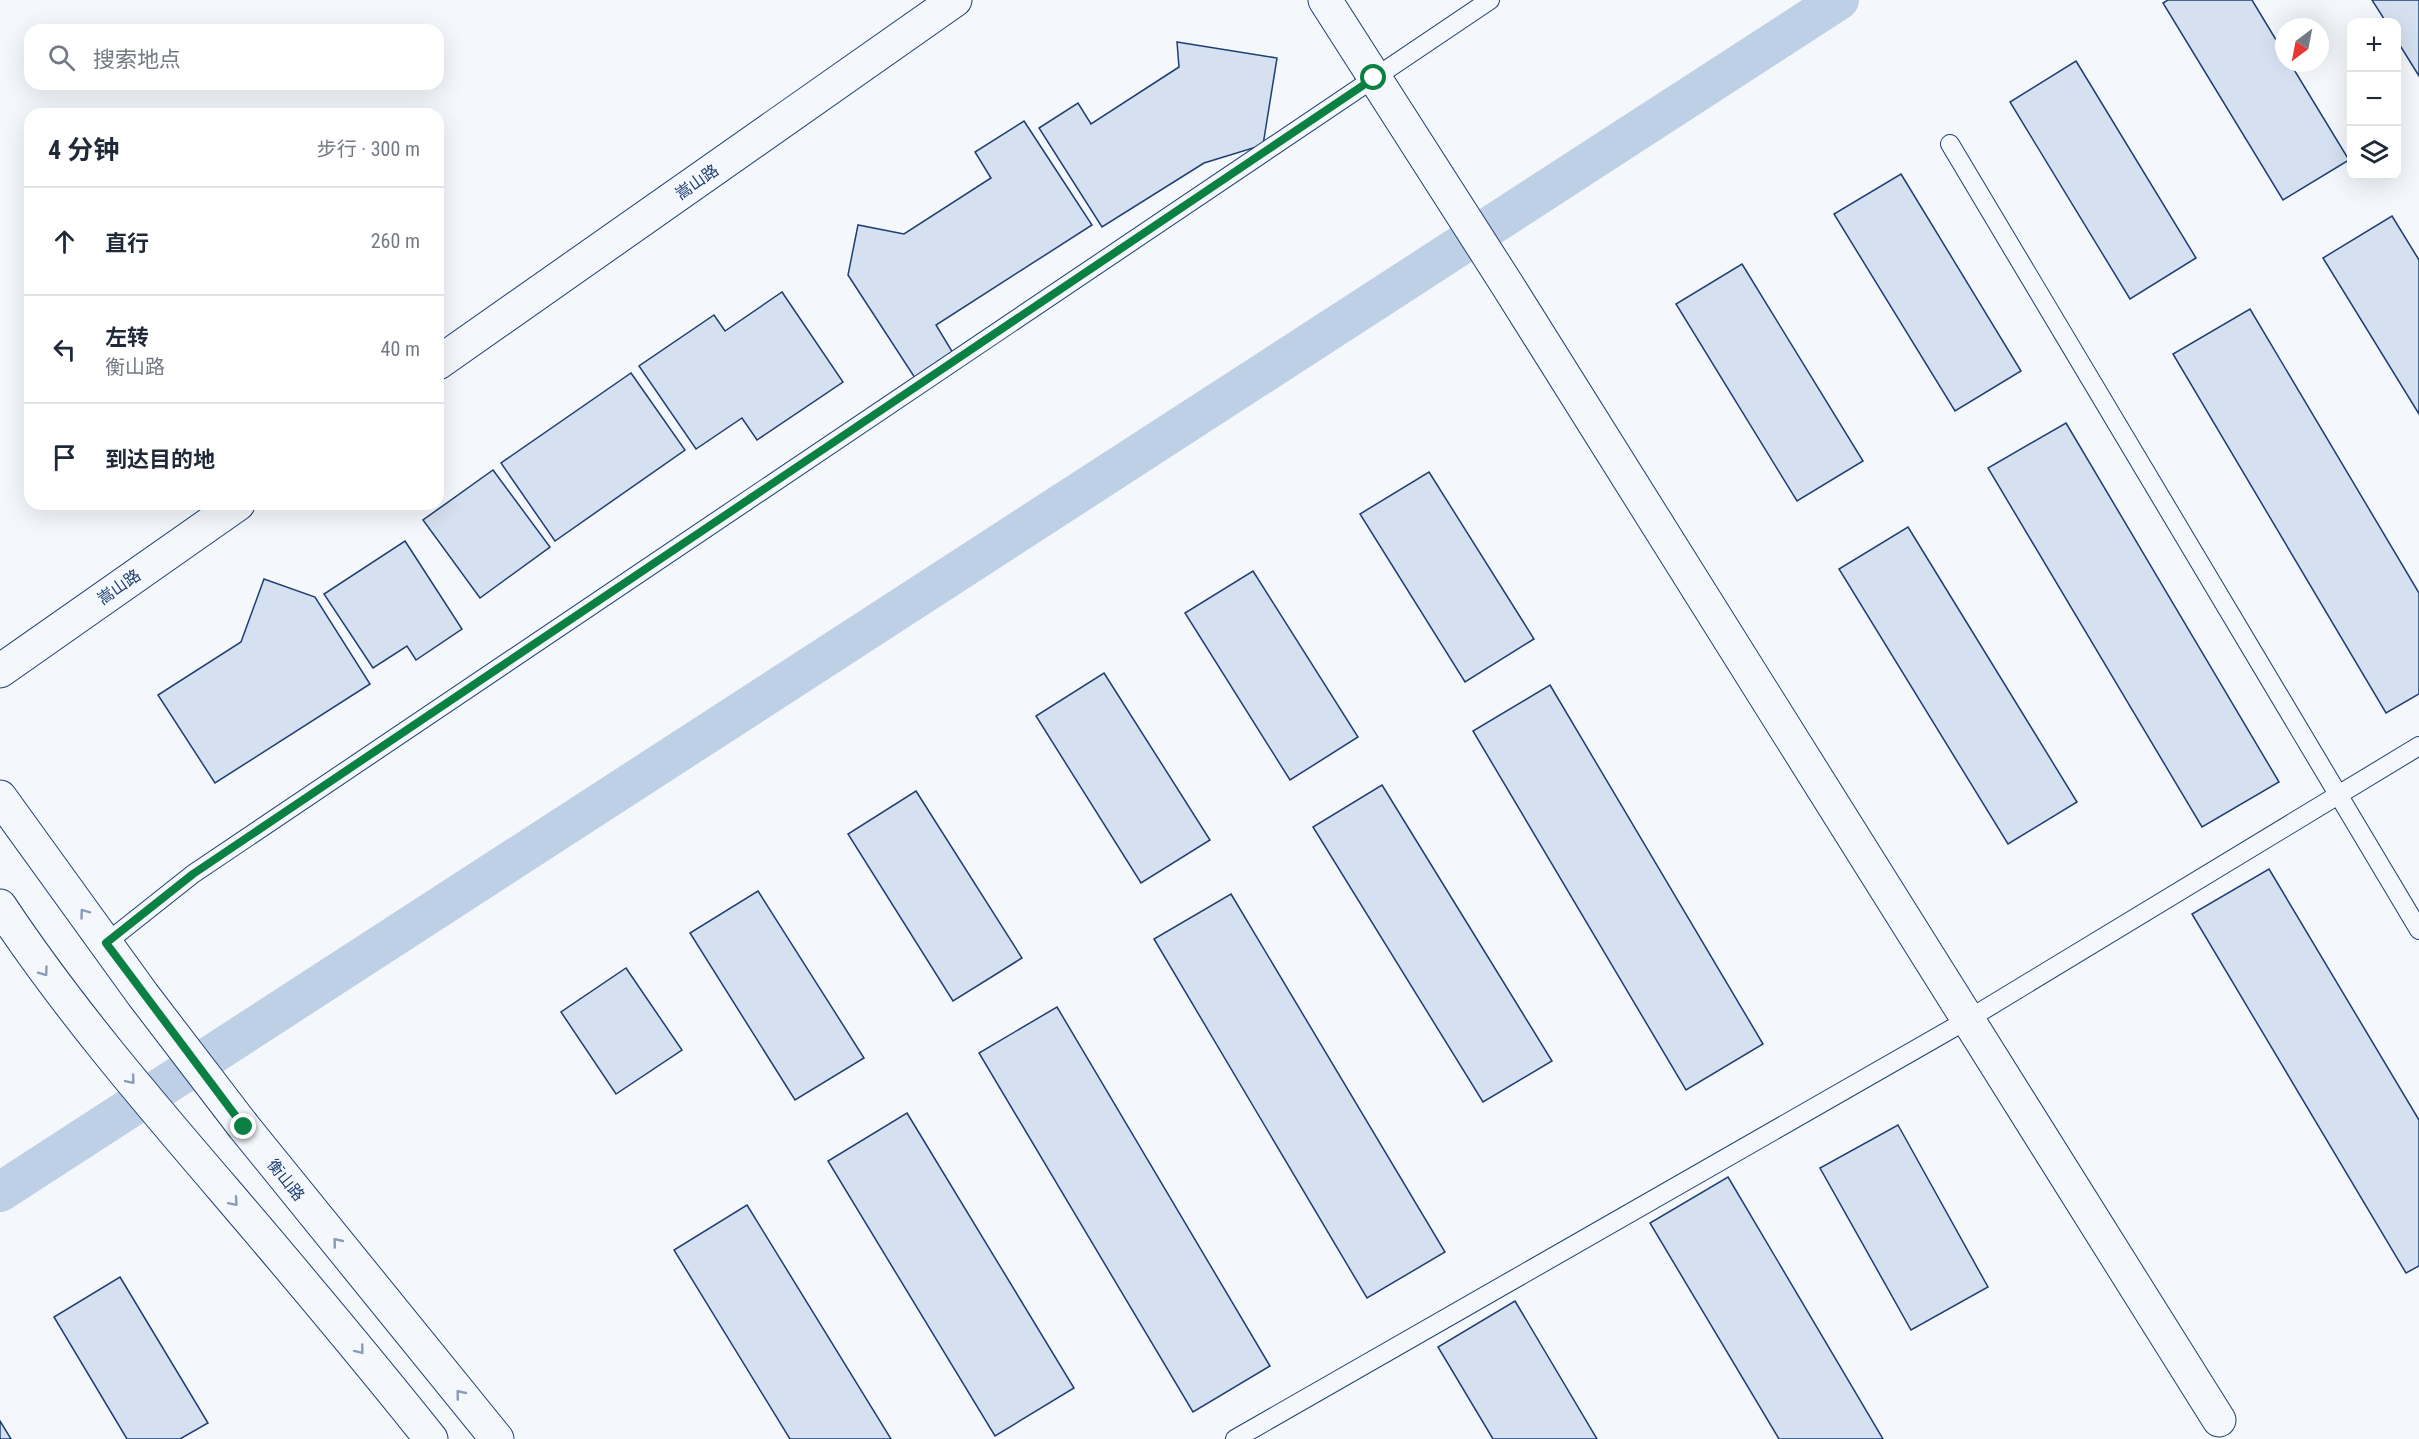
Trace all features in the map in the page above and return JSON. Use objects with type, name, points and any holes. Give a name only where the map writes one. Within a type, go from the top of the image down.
[{"type":"street","name":"嵩山路","points":[[444,359],[955,0]]},
{"type":"street","points":[[1325,0],[1508,286],[2219,1420]]},
{"type":"street","name":"嵩山路","points":[[0,671],[229,510]]},
{"type":"street","name":"衡山路","points":[[0,797],[143,995],[244,1127],[497,1439]]},
{"type":"street","points":[[0,906],[42,970],[93,1035],[354,1342],[431,1439]]},
{"type":"lane","points":[[106,943],[193,874],[1490,0]]},
{"type":"lane","points":[[1950,144],[2340,794],[2419,930]]},
{"type":"lane","points":[[1235,1439],[1967,1020],[2419,746]]},
{"type":"building","points":[[2168,0],[2252,0],[2275,38],[2275,72],[2295,72],[2347,157],[2347,161],[2283,200],[2163,3]]},
{"type":"building","points":[[2372,0],[2419,0],[2419,76],[2401,47],[2401,18],[2383,18]]},
{"type":"building","points":[[1177,42],[1277,58],[1263,145],[1204,163],[1102,227],[1039,128],[1078,103],[1091,124],[1179,67]]},
{"type":"building","points":[[2076,61],[2196,258],[2130,299],[2010,102]]},
{"type":"building","points":[[1024,121],[1092,225],[936,325],[953,353],[915,378],[848,275],[858,225],[904,234],[991,178],[975,152]]},
{"type":"building","points":[[1901,174],[2021,371],[1955,411],[1834,214]]},
{"type":"building","points":[[2392,216],[2419,260],[2419,414],[2323,258]]},
{"type":"building","points":[[1742,264],[1863,461],[1797,501],[1676,304]]},
{"type":"building","points":[[782,292],[843,382],[757,440],[742,418],[696,449],[639,366],[714,315],[725,331]]},
{"type":"building","points":[[2250,309],[2419,593],[2419,694],[2386,713],[2173,354]]},
{"type":"building","points":[[631,373],[685,450],[555,541],[501,463]]},
{"type":"building","points":[[2066,423],[2279,782],[2202,827],[1988,468]]},
{"type":"building","points":[[493,470],[550,547],[480,598],[423,520],[437,510],[444,510],[444,505]]},
{"type":"building","points":[[1429,472],[1534,639],[1465,682],[1360,514]]},
{"type":"building","points":[[1908,527],[2077,802],[2008,844],[1839,569]]},
{"type":"building","points":[[405,541],[462,629],[416,660],[407,646],[373,668],[324,594]]},
{"type":"building","points":[[1253,571],[1358,737],[1290,780],[1185,613]]},
{"type":"building","points":[[264,579],[315,597],[370,684],[215,783],[158,695],[241,642]]},
{"type":"building","points":[[1104,673],[1210,840],[1141,883],[1036,716]]},
{"type":"building","points":[[1550,685],[1763,1044],[1686,1090],[1473,731]]},
{"type":"building","points":[[1382,785],[1552,1061],[1483,1102],[1313,827]]},
{"type":"building","points":[[916,791],[1022,958],[953,1001],[848,834]]},
{"type":"building","points":[[2269,869],[2419,1120],[2419,1266],[2406,1273],[2192,914]]},
{"type":"building","points":[[758,891],[864,1058],[795,1100],[690,933]]},
{"type":"building","points":[[1231,894],[1445,1252],[1367,1298],[1154,939]]},
{"type":"building","points":[[626,968],[682,1050],[616,1094],[561,1012]]},
{"type":"building","points":[[1057,1007],[1270,1366],[1193,1412],[979,1053]]},
{"type":"building","points":[[907,1113],[1074,1388],[995,1436],[828,1161]]},
{"type":"building","points":[[1898,1125],[1988,1287],[1911,1330],[1820,1168]]},
{"type":"building","points":[[1728,1177],[1883,1439],[1779,1439],[1650,1223]]},
{"type":"building","points":[[747,1205],[891,1439],[790,1439],[674,1250]]},
{"type":"building","points":[[120,1277],[208,1423],[180,1439],[127,1439],[54,1317]]},
{"type":"building","points":[[1515,1301],[1597,1439],[1493,1439],[1438,1347]]},
{"type":"building","points":[[0,1421],[11,1439],[0,1439]]},
{"type":"waterway","points":[[0,1192],[1839,0]]},
{"type":"route","points":[[244,1127],[106,943],[193,874],[1374,78]]}]
